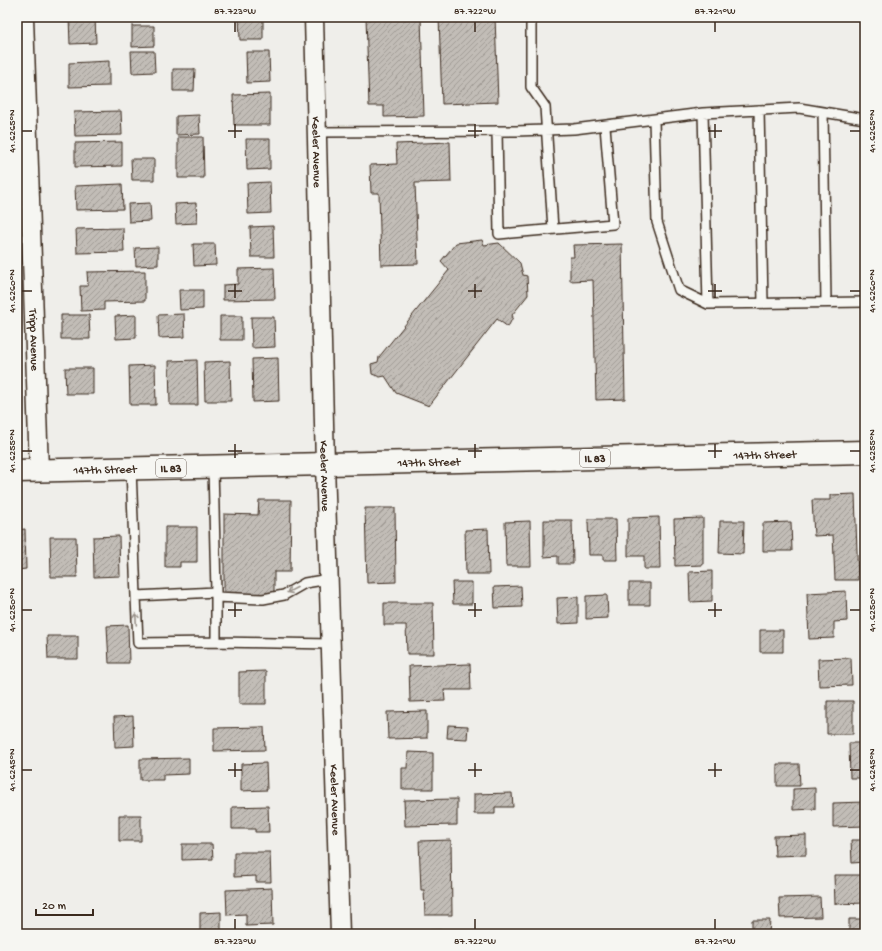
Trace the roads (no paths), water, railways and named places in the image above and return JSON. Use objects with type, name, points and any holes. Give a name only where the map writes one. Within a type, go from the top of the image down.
[{"type":"main road","name":"147th Street","points":[[17,471],[865,452]]},
{"type":"street","name":"Tripp Avenue","points":[[24,17],[39,471]]},
{"type":"street","name":"Keeler Avenue","points":[[314,17],[325,464],[340,934]]},
{"type":"lane","points":[[531,17],[531,87],[545,107],[553,229]]},
{"type":"lane","points":[[317,132],[547,130],[605,126],[702,113],[799,108],[865,119]]},
{"type":"lane","points":[[759,110],[763,303]]},
{"type":"lane","points":[[822,112],[826,302]]},
{"type":"lane","points":[[702,113],[708,304]]},
{"type":"lane","points":[[654,120],[657,222],[679,290],[708,304],[865,302]]},
{"type":"lane","points":[[497,131],[499,234],[613,224],[605,126]]},
{"type":"lane","points":[[214,467],[216,642]]},
{"type":"lane","points":[[131,469],[138,643],[216,642],[331,644]]},
{"type":"lane","points":[[136,596],[216,595],[263,599],[284,595],[305,583],[329,579]]}]
